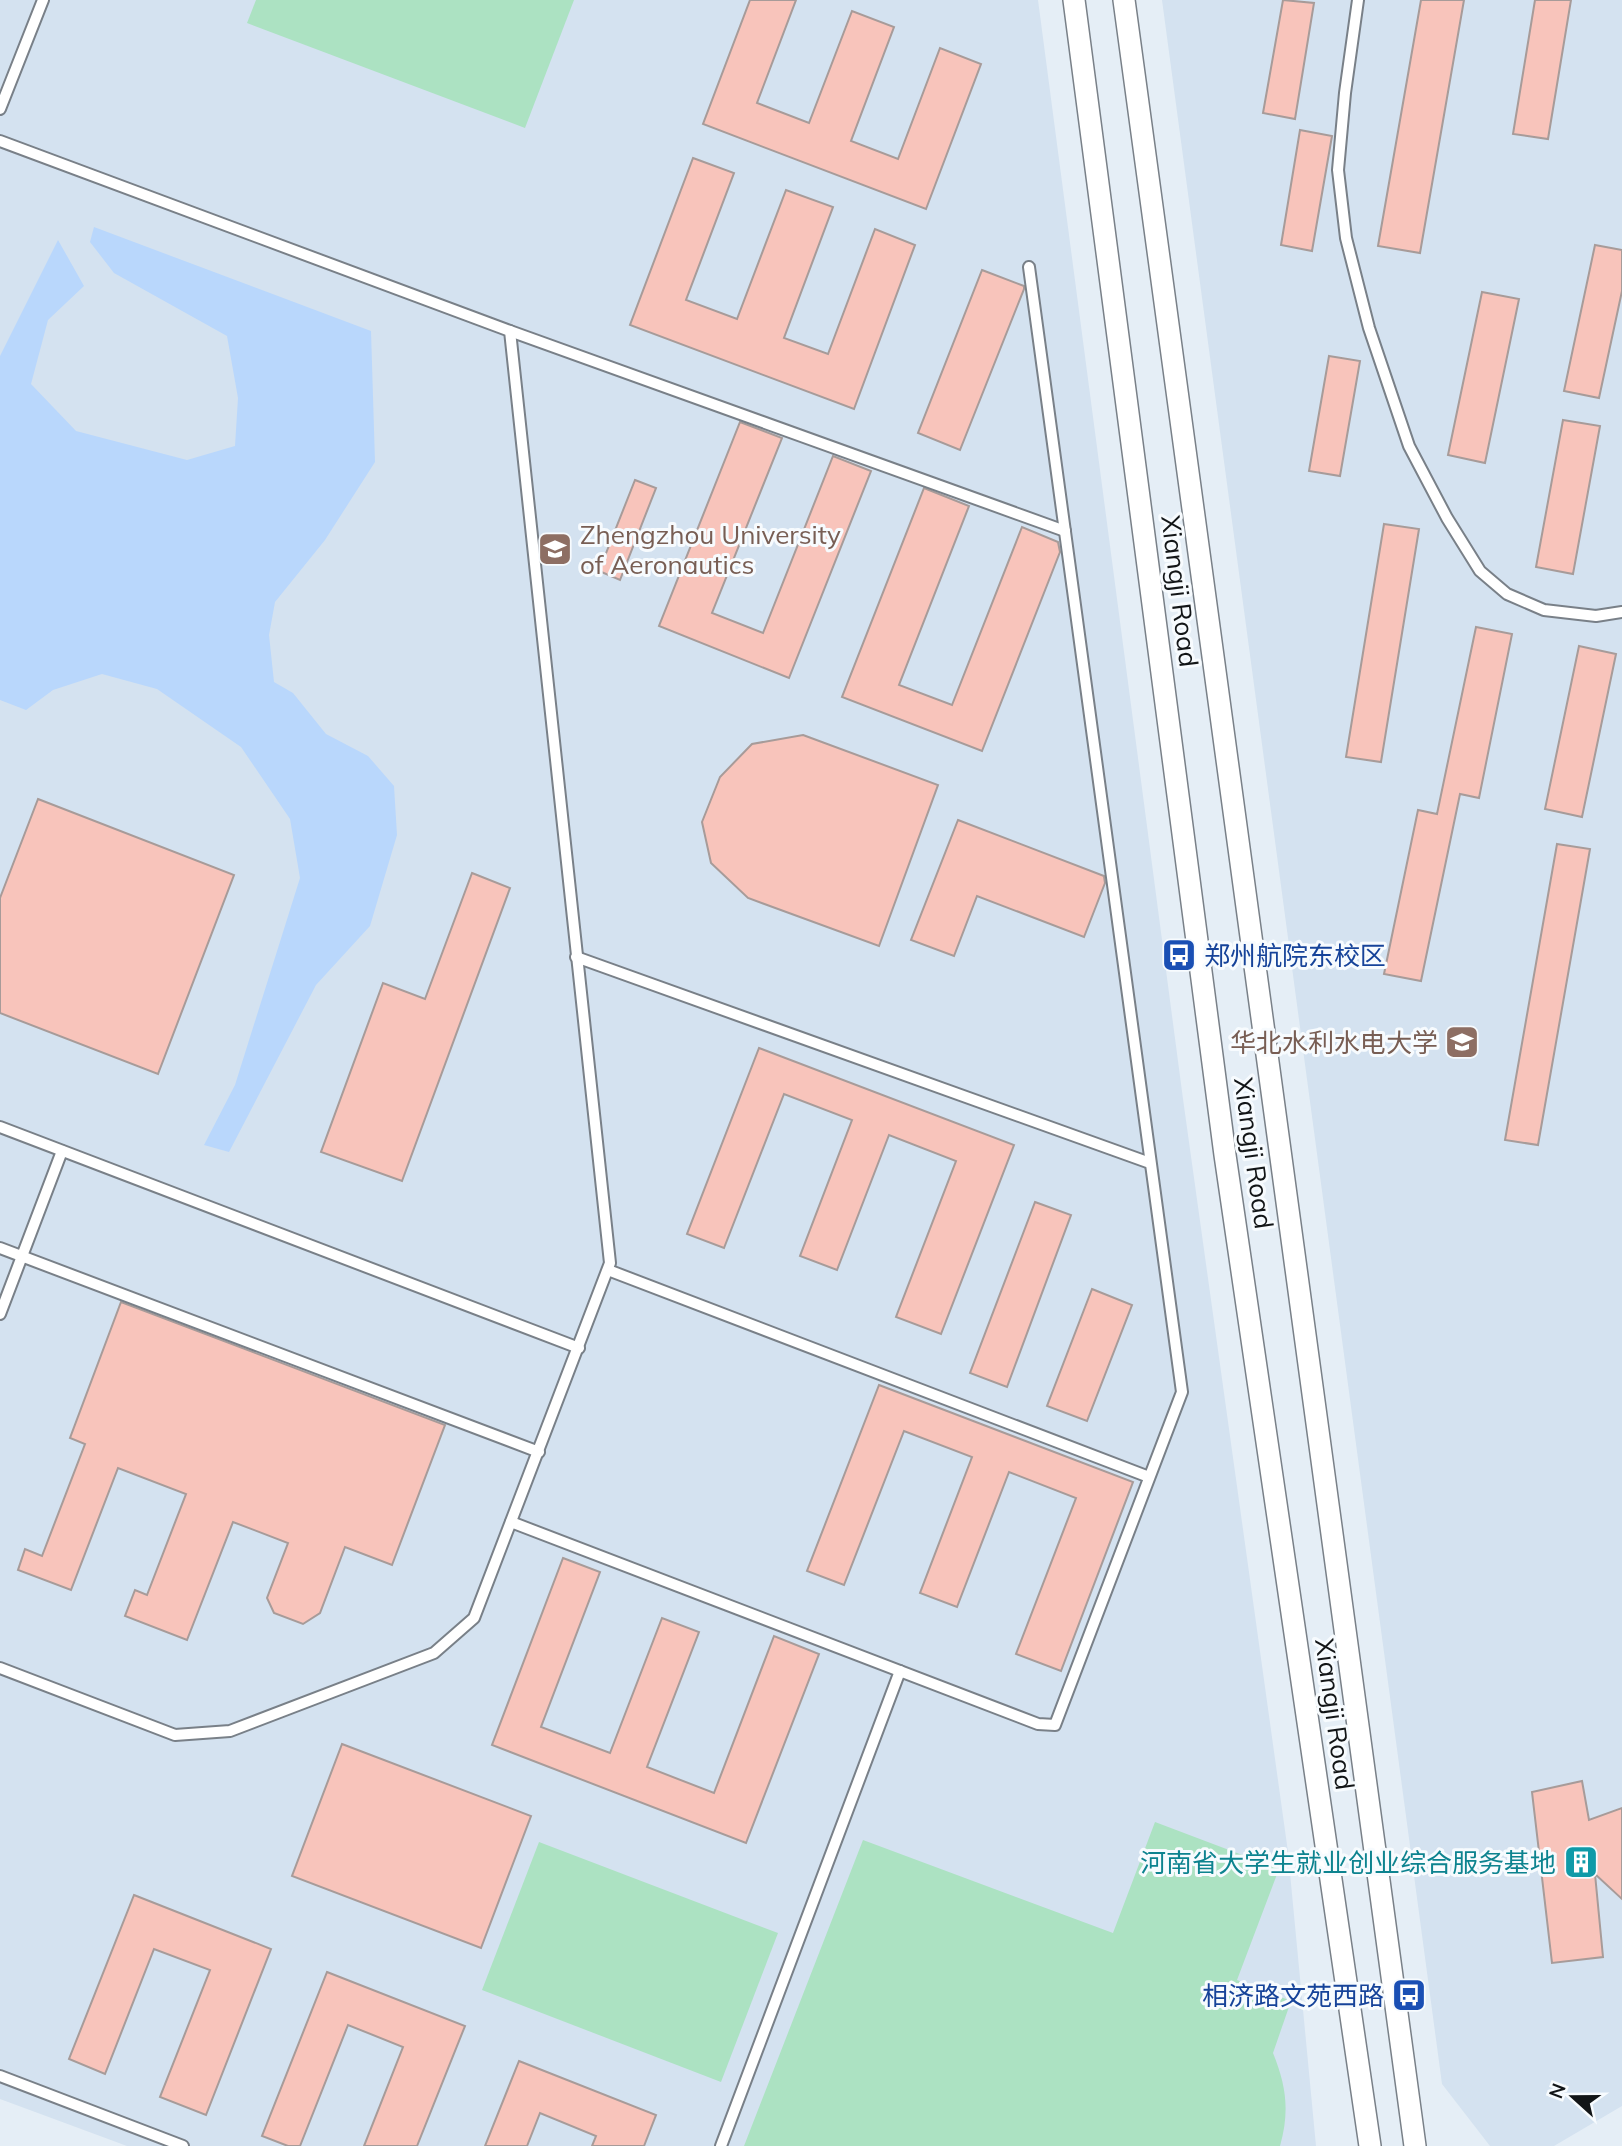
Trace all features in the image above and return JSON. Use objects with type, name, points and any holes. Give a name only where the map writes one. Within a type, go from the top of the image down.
[{"type":"street","name":"Xiangji Road","points":[[1074,0],[1223,1141],[1370,2146]]},
{"type":"street","name":"Xiangji Road","points":[[1124,0],[1415,2146]]},
{"type":"lane","points":[[0,109],[43,0]]},
{"type":"lane","points":[[1358,0],[1338,170],[1346,238],[1369,328],[1409,446],[1447,518],[1480,570],[1507,594],[1544,610],[1596,617],[1622,612]]},
{"type":"lane","points":[[0,141],[510,331],[1065,531]]},
{"type":"lane","points":[[511,1522],[1038,1724],[1055,1725],[1182,1392],[1029,267]]},
{"type":"lane","points":[[0,1668],[175,1735],[230,1731],[434,1653],[474,1618],[579,1348],[610,1263],[510,331]]},
{"type":"lane","points":[[576,957],[1150,1163]]},
{"type":"lane","points":[[0,1127],[579,1348]]},
{"type":"lane","points":[[0,1314],[62,1151]]},
{"type":"lane","points":[[0,1248],[539,1452]]},
{"type":"lane","points":[[608,1270],[1149,1477]]},
{"type":"lane","points":[[721,2146],[900,1671]]},
{"type":"lane","points":[[0,2076],[183,2146]]},
{"type":"shaded area","name":"Zhengzhou University of Aeronautics","points":[[0,0],[1038,0],[1183,1099],[1288,1852],[1316,2146],[127,2146],[0,2099]]},
{"type":"shaded area","name":"华北水利水电大学","points":[[1162,0],[1622,0],[1622,2106],[1554,2146],[1490,2146],[1442,2084]]},
{"type":"green space","points":[[256,0],[574,0],[525,128],[247,23]]},
{"type":"green space","points":[[1155,1822],[1279,1869],[1237,1980],[1291,2001],[1273,2053],[1281,2076],[1286,2110],[1280,2146],[744,2146],[863,1840],[1113,1933]]},
{"type":"green space","points":[[539,1842],[778,1933],[721,2082],[482,1990]]},
{"type":"water","points":[[94,227],[371,331],[375,462],[325,540],[275,602],[269,635],[274,682],[293,693],[326,734],[368,756],[394,786],[397,835],[370,926],[316,985],[229,1152],[204,1145],[235,1085],[300,878],[290,819],[241,747],[157,689],[102,674],[53,690],[26,710],[0,700],[0,356],[58,240],[84,286],[48,320],[31,384],[76,431],[187,460],[235,446],[238,398],[227,336],[114,273],[90,242]]},
{"type":"building","points":[[750,0],[796,0],[757,103],[809,123],[852,11],[894,27],[851,141],[898,159],[940,48],[981,64],[926,209],[703,124]]},
{"type":"building","points":[[1283,0],[1314,3],[1295,119],[1263,113]]},
{"type":"building","points":[[1421,0],[1464,0],[1420,253],[1378,246]]},
{"type":"building","points":[[1535,0],[1571,0],[1548,139],[1513,134]]},
{"type":"building","points":[[1300,130],[1332,136],[1312,251],[1281,245]]},
{"type":"building","points":[[693,158],[734,173],[686,300],[737,319],[786,190],[833,207],[784,338],[828,354],[875,229],[915,245],[854,409],[630,325]]},
{"type":"building","points":[[1595,245],[1622,250],[1622,291],[1599,398],[1564,391]]},
{"type":"building","points":[[982,270],[1024,286],[1024,289],[960,450],[918,433]]},
{"type":"building","points":[[1482,292],[1519,299],[1485,463],[1448,455]]},
{"type":"building","points":[[1329,356],[1360,361],[1340,476],[1309,471]]},
{"type":"building","points":[[1563,420],[1600,426],[1573,574],[1536,567]]},
{"type":"building","points":[[740,422],[782,438],[712,613],[763,633],[833,456],[871,471],[789,678],[659,626]]},
{"type":"building","points":[[635,480],[656,488],[620,580],[599,571]]},
{"type":"building","points":[[924,488],[969,506],[899,685],[952,705],[1022,527],[1058,542],[1060,552],[982,751],[842,697]]},
{"type":"building","points":[[1384,524],[1419,529],[1381,762],[1346,757]]},
{"type":"building","points":[[1476,627],[1512,634],[1479,798],[1460,794],[1421,981],[1384,974],[1418,810],[1437,814]]},
{"type":"building","points":[[1579,646],[1616,654],[1582,817],[1545,809]]},
{"type":"building","points":[[803,735],[938,785],[879,946],[748,898],[711,863],[702,822],[720,777],[752,744]]},
{"type":"building","points":[[38,799],[234,875],[158,1074],[0,1013],[0,898]]},
{"type":"building","points":[[958,820],[1104,876],[1105,883],[1084,937],[977,896],[954,956],[911,940]]},
{"type":"building","points":[[1557,844],[1590,849],[1538,1145],[1505,1140]]},
{"type":"building","points":[[472,873],[510,888],[402,1181],[321,1152],[383,983],[425,999]]},
{"type":"building","points":[[759,1048],[1014,1145],[941,1334],[896,1317],[956,1161],[889,1135],[837,1270],[800,1256],[852,1120],[784,1094],[724,1248],[687,1234]]},
{"type":"building","points":[[1035,1202],[1071,1215],[1007,1387],[970,1373]]},
{"type":"building","points":[[1092,1289],[1132,1305],[1087,1421],[1047,1406]]},
{"type":"building","points":[[121,1302],[445,1425],[392,1565],[345,1547],[320,1613],[303,1624],[274,1613],[267,1598],[288,1543],[233,1522],[187,1640],[125,1616],[135,1590],[147,1595],[186,1494],[118,1468],[71,1590],[18,1570],[25,1549],[42,1556],[85,1444],[70,1438]]},
{"type":"building","points":[[879,1385],[1133,1482],[1061,1671],[1016,1654],[1076,1498],[1009,1472],[957,1607],[920,1593],[972,1457],[904,1431],[844,1585],[807,1571]]},
{"type":"building","points":[[563,1558],[600,1572],[541,1727],[610,1753],[662,1618],[699,1632],[647,1767],[714,1793],[774,1636],[819,1654],[746,1843],[492,1745]]},
{"type":"building","points":[[342,1744],[531,1816],[481,1948],[292,1876]]},
{"type":"building","name":"河南省大学生就业创业综合服务基地","points":[[1582,1781],[1589,1820],[1622,1808],[1622,1899],[1595,1874],[1603,1957],[1552,1963],[1532,1792]]},
{"type":"building","points":[[134,1895],[271,1949],[206,2115],[160,2097],[210,1970],[154,1949],[105,2074],[69,2059]]},
{"type":"building","points":[[327,1972],[465,2026],[417,2146],[364,2146],[403,2047],[348,2025],[300,2146],[288,2146],[262,2136]]},
{"type":"building","points":[[519,2061],[656,2115],[644,2146],[592,2146],[596,2136],[540,2113],[527,2146],[485,2146]]},
{"type":"place","name":"Zhengzhou University of Aeronautics","points":[[555,549]]},
{"type":"place","name":"郑州航院东校区","points":[[1179,955]]},
{"type":"place","name":"华北水利水电大学","points":[[1462,1042]]},
{"type":"place","name":"河南省大学生就业创业综合服务基地","points":[[1581,1862]]},
{"type":"place","name":"相济路文苑西路","points":[[1409,1995]]}]
